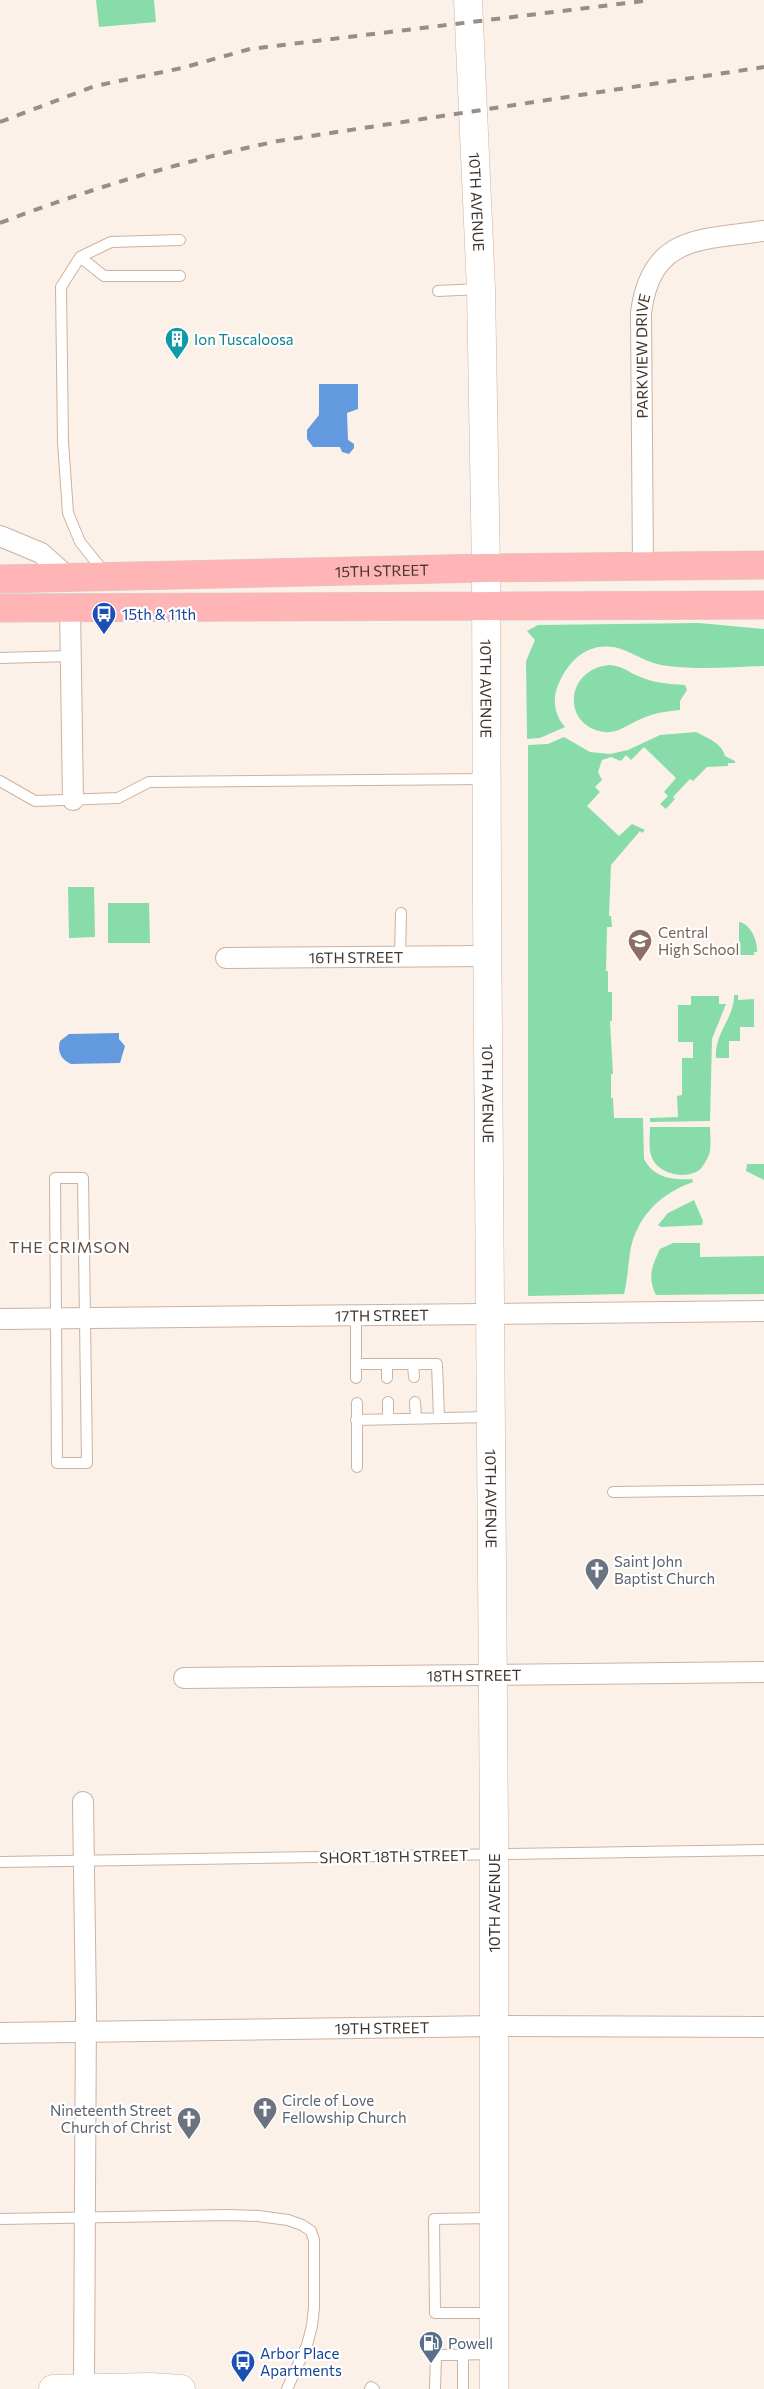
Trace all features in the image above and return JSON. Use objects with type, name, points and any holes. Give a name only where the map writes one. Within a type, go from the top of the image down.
[{"type":"main road","name":"10TH AVENUE","points":[[468,0],[481,289],[486,568],[495,2026],[494,2389]]},
{"type":"main road","name":"15TH STREET","points":[[0,579],[486,568],[764,565]]},
{"type":"main road","points":[[70,607],[108,577]]},
{"type":"main road","points":[[33,608],[69,578]]},
{"type":"main road","points":[[0,608],[485,608],[764,605]]},
{"type":"main road","points":[[53,2389],[181,2389]]},
{"type":"street","name":"PARKVIEW DRIVE","points":[[644,567],[642,313],[644,290],[654,269],[669,253],[689,242],[764,231]]},
{"type":"street","points":[[0,536],[41,553],[69,578]]},
{"type":"street","points":[[70,607],[73,800]]},
{"type":"street","name":"16TH STREET","points":[[226,958],[487,956]]},
{"type":"street","name":"17TH STREET","points":[[0,1319],[764,1311]]},
{"type":"street","name":"18TH STREET","points":[[184,1678],[764,1672]]},
{"type":"street","points":[[83,1802],[85,2032],[84,2388]]},
{"type":"street","name":"19TH STREET","points":[[0,2033],[495,2026],[764,2027]]},
{"type":"lane","points":[[108,577],[80,542],[68,513],[65,486],[61,287],[80,257],[111,242],[180,240]]},
{"type":"lane","points":[[80,257],[104,276],[180,276]]},
{"type":"lane","points":[[438,291],[481,289]]},
{"type":"lane","points":[[0,658],[70,656]]},
{"type":"lane","points":[[0,781],[35,802],[118,798],[148,782],[487,779]]},
{"type":"lane","points":[[400,957],[401,913]]},
{"type":"lane","points":[[55,1178],[83,1178],[86,1319],[87,1463],[57,1463],[55,1178]]},
{"type":"lane","points":[[356,1315],[356,1378]]},
{"type":"lane","points":[[356,1364],[436,1364],[439,1418]]},
{"type":"lane","points":[[387,1364],[387,1378]]},
{"type":"lane","points":[[414,1364],[414,1377]]},
{"type":"lane","points":[[388,1402],[388,1419]]},
{"type":"lane","points":[[415,1402],[416,1418]]},
{"type":"lane","points":[[356,1403],[357,1467]]},
{"type":"lane","points":[[356,1420],[492,1417]]},
{"type":"lane","points":[[613,1492],[764,1490]]},
{"type":"lane","name":"SHORT 18TH STREET","points":[[0,1862],[764,1850]]},
{"type":"lane","points":[[0,2220],[84,2217],[258,2216],[288,2220],[311,2231],[314,2240],[315,2286],[312,2326],[307,2345],[287,2389]]},
{"type":"lane","points":[[494,2218],[434,2219],[435,2313],[494,2312]]},
{"type":"lane","points":[[435,2389],[436,2355],[494,2354]]},
{"type":"lane","points":[[463,2355],[463,2389]]},
{"type":"lane","points":[[370,2389],[371,2387],[374,2389]]},
{"type":"green space","points":[[96,0],[154,0],[156,22],[99,27]]},
{"type":"green space","points":[[699,623],[764,629],[764,666],[680,667],[661,665],[621,649],[599,647],[589,650],[573,661],[561,678],[557,688],[555,698],[556,709],[559,719],[565,727],[540,738],[527,739],[526,661],[535,640],[527,631],[538,625]]},
{"type":"green space","points":[[609,665],[649,680],[685,685],[687,690],[680,701],[680,710],[652,715],[624,728],[609,732],[590,728],[581,720],[575,709],[574,698],[577,687],[583,677],[594,669]]},
{"type":"green space","points":[[696,732],[717,744],[725,756],[735,761],[735,763],[728,763],[728,766],[707,767],[693,781],[690,779],[673,797],[675,799],[666,809],[660,804],[668,796],[664,792],[676,778],[644,747],[631,760],[626,755],[621,761],[611,757],[602,760],[598,772],[602,780],[595,787],[600,792],[587,806],[619,836],[632,824],[645,830],[642,833],[640,831],[611,865],[609,916],[611,916],[612,927],[607,927],[606,971],[608,971],[608,992],[612,992],[612,1021],[610,1021],[613,1074],[611,1074],[611,1098],[613,1098],[614,1118],[643,1118],[644,1159],[648,1165],[658,1174],[677,1179],[692,1179],[693,1182],[671,1192],[653,1206],[640,1224],[631,1247],[624,1294],[528,1296],[528,745],[548,744],[564,737],[590,752],[610,754],[628,750],[660,735]]},
{"type":"green space","points":[[68,887],[94,887],[95,937],[69,938]]},
{"type":"green space","points":[[108,903],[149,903],[150,943],[108,943]]},
{"type":"green space","points":[[739,922],[750,929],[755,938],[757,952],[754,952],[754,955],[739,955]]},
{"type":"green space","points":[[734,995],[738,995],[738,1000],[754,999],[754,1027],[740,1027],[740,1041],[729,1041],[729,1058],[716,1058],[718,1041],[731,1011]]},
{"type":"green space","points":[[691,996],[719,996],[719,1004],[726,1004],[712,1039],[710,1121],[650,1122],[650,1118],[678,1117],[677,1096],[682,1095],[682,1058],[693,1058],[693,1042],[678,1042],[678,1005],[691,1005]]},
{"type":"green space","points":[[650,1127],[710,1127],[710,1150],[700,1170],[690,1174],[678,1175],[659,1168],[651,1155]]},
{"type":"green space","points":[[747,1164],[764,1164],[764,1180],[746,1171]]},
{"type":"green space","points":[[694,1200],[703,1221],[702,1225],[661,1227],[658,1225],[668,1213]]},
{"type":"green space","points":[[673,1243],[700,1243],[700,1257],[764,1256],[764,1294],[656,1295],[651,1277],[653,1266],[660,1249]]},
{"type":"water","points":[[319,384],[358,384],[358,409],[347,413],[348,440],[354,444],[354,448],[349,454],[342,452],[340,447],[313,447],[307,439],[307,430],[319,415]]},
{"type":"water","points":[[119,1033],[119,1039],[125,1046],[120,1063],[71,1064],[62,1057],[60,1052],[60,1041],[69,1034]]},
{"type":"railway","points":[[0,122],[95,86],[182,68],[250,49],[652,0]]},
{"type":"railway","points":[[0,223],[68,198],[138,176],[207,157],[278,141],[764,67]]},
{"type":"place","name":"Ion Tuscaloosa","points":[[177,360]]},
{"type":"place","name":"15th & 11th","points":[[104,635]]},
{"type":"place","name":"Central High School","points":[[640,962]]},
{"type":"place","name":"Saint John Baptist Church","points":[[597,1591]]},
{"type":"place","name":"Circle of Love Fellowship Church","points":[[265,2130]]},
{"type":"place","name":"Nineteenth Street Church of Christ","points":[[189,2140]]},
{"type":"place","name":"Powell","points":[[431,2364]]},
{"type":"place","name":"Arbor Place Apartments","points":[[243,2383]]},
{"type":"district","name":"THE CRIMSON","points":[[70,1246]]}]
